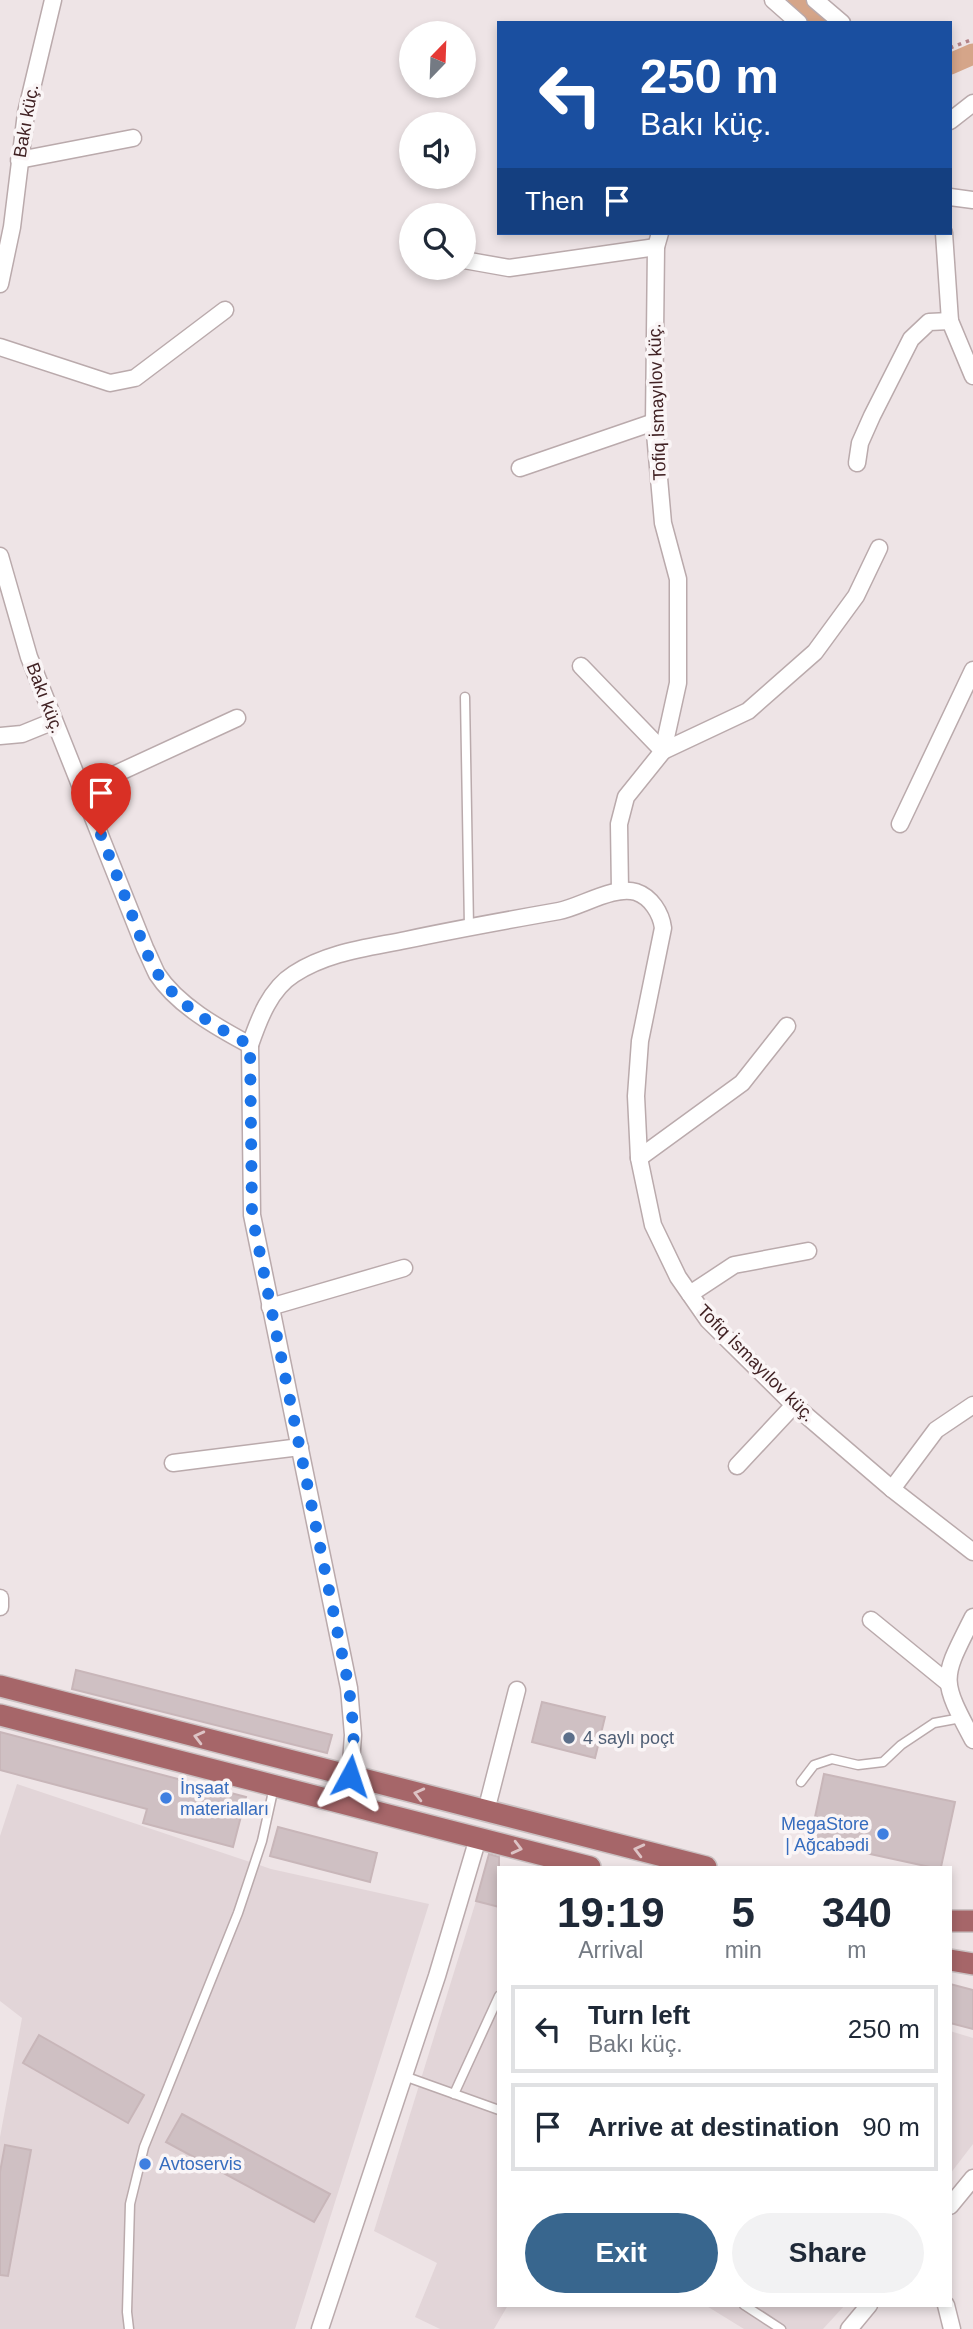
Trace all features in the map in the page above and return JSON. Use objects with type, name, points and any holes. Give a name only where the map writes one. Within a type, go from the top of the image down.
[{"type":"main road","points":[[0,1686],[702,1866]]},
{"type":"main road","points":[[90,1738],[96,1711]]},
{"type":"main road","points":[[0,1715],[586,1866]]},
{"type":"main road","points":[[478,1839],[486,1811]]},
{"type":"main road","points":[[952,1921],[973,1921]]},
{"type":"main road","points":[[952,1960],[973,1964]]},
{"type":"street","name":"Bakı küç.","points":[[0,284],[12,227],[26,113],[53,0]]},
{"type":"street","points":[[773,0],[797,21]]},
{"type":"street","points":[[815,0],[840,21]]},
{"type":"street","points":[[952,119],[973,103]]},
{"type":"street","points":[[19,160],[133,138]]},
{"type":"street","points":[[952,197],[973,201]]},
{"type":"street","points":[[944,235],[950,321],[973,376]]},
{"type":"street","points":[[476,262],[509,268],[658,240]]},
{"type":"street","name":"Tofiq İsmayılov küç.","points":[[658,240],[654,422],[663,523],[678,579],[678,683],[663,751],[626,797],[619,824],[620,891],[635,891],[648,899],[658,911],[663,928],[640,1041],[636,1096],[639,1157],[653,1225],[678,1277],[708,1320],[794,1405],[892,1489],[973,1552]]},
{"type":"street","points":[[0,347],[110,383],[122,382],[135,378],[225,310]]},
{"type":"street","points":[[857,463],[860,443],[911,339],[929,322],[950,321]]},
{"type":"street","points":[[520,468],[654,422]]},
{"type":"street","points":[[581,666],[663,751],[748,712],[815,652],[856,596],[879,548]]},
{"type":"street","name":"Bakı küç.","points":[[0,556],[29,657],[145,948],[158,974],[171,991],[194,1010],[250,1045]]},
{"type":"street","points":[[900,824],[973,670]]},
{"type":"street","points":[[83,789],[237,718]]},
{"type":"street","points":[[0,736],[22,733],[54,721]]},
{"type":"street","points":[[350,1776],[354,1734],[349,1688],[252,1215],[250,1045],[260,1017],[277,989],[291,975],[312,963],[332,955],[573,908],[620,891]]},
{"type":"street","points":[[639,1157],[742,1083],[787,1026]]},
{"type":"street","points":[[690,1294],[734,1265],[808,1251]]},
{"type":"street","points":[[270,1307],[404,1268]]},
{"type":"street","points":[[737,1466],[794,1405]]},
{"type":"street","points":[[892,1489],[936,1430],[973,1405]]},
{"type":"street","points":[[173,1463],[300,1447]]},
{"type":"street","points":[[0,1598],[0,1606]]},
{"type":"street","points":[[973,1617],[949,1665],[947,1682],[973,1740]]},
{"type":"street","points":[[872,1620],[947,1682]]},
{"type":"street","points":[[486,1811],[517,1690]]},
{"type":"street","points":[[320,2329],[404,2076],[478,1839]]},
{"type":"street","points":[[952,2204],[973,2178]]},
{"type":"street","points":[[849,2329],[867,2307]]},
{"type":"street","points":[[946,2307],[952,2329]]},
{"type":"lane","points":[[465,697],[469,927]]},
{"type":"lane","points":[[801,1782],[814,1765],[832,1759],[858,1765],[883,1762],[901,1745],[934,1723],[961,1718]]},
{"type":"lane","points":[[129,2329],[127,2312],[130,2204],[144,2147],[238,1913],[262,1841],[274,1787]]},
{"type":"lane","points":[[454,2094],[497,2000]]},
{"type":"lane","points":[[404,2076],[497,2109]]},
{"type":"lane","points":[[747,2307],[781,2329]]},
{"type":"path","points":[[952,47],[973,39]]},
{"type":"shaded area","points":[[17,1784],[271,1869],[429,1904],[295,2329],[0,2329],[0,2137],[22,2018],[0,2001],[0,1836]]},
{"type":"shaded area","points":[[476,1901],[497,1906],[497,2307],[507,2307],[494,2329],[440,2329],[415,2317],[437,2263],[374,2231]]},
{"type":"shaded area","points":[[952,2032],[973,2038],[973,2144],[952,2171]]},
{"type":"shaded area","points":[[708,2307],[843,2307],[823,2329],[744,2329]]},
{"type":"building","points":[[76,1670],[332,1735],[327,1753],[72,1689]]},
{"type":"building","points":[[542,1702],[605,1717],[595,1758],[532,1742]]},
{"type":"building","points":[[0,1732],[246,1797],[233,1847],[143,1823],[147,1809],[0,1770]]},
{"type":"building","points":[[824,1774],[955,1802],[941,1866],[925,1866],[810,1841]]},
{"type":"building","points":[[278,1827],[377,1853],[370,1882],[270,1856]]},
{"type":"building","points":[[489,1854],[499,1857],[497,1906],[476,1901]]},
{"type":"building","points":[[952,1985],[973,1990],[973,2029],[952,2024]]},
{"type":"building","points":[[39,2035],[144,2095],[128,2123],[23,2063]]},
{"type":"building","points":[[182,2114],[330,2194],[314,2222],[166,2142]]},
{"type":"building","points":[[5,2145],[31,2150],[8,2276],[0,2275],[0,2172]]},
{"type":"waterway","points":[[798,0],[823,21]]},
{"type":"waterway","points":[[952,63],[973,54]]},
{"type":"place","name":"4 saylı poçt","points":[[569,1738]]},
{"type":"place","name":"İnşaat materialları","points":[[166,1798]]},
{"type":"place","name":"MegaStore | Ağcabədi","points":[[883,1834]]},
{"type":"place","name":"Avtoservis","points":[[145,2164]]},
{"type":"route","points":[[101,835],[145,948],[158,974],[171,991],[194,1010],[250,1045],[253,1086],[252,1215],[349,1688],[354,1734],[350,1776]]}]
